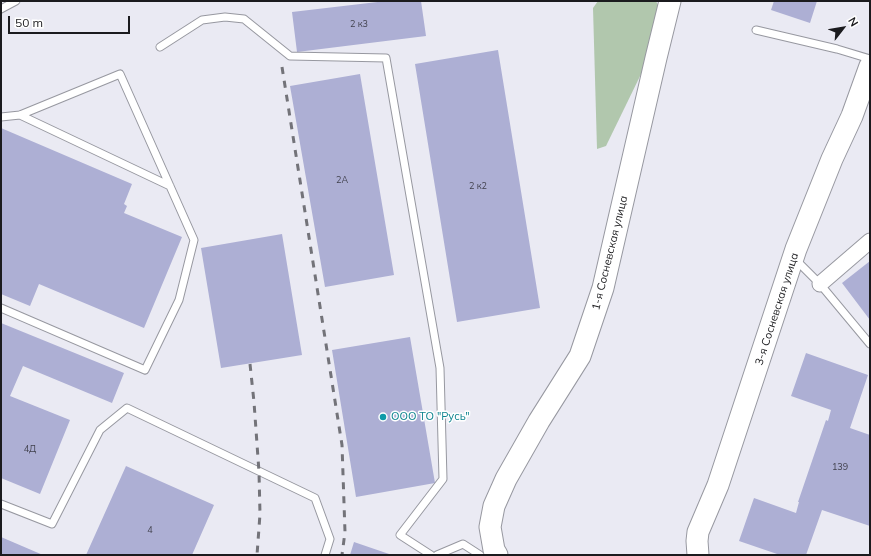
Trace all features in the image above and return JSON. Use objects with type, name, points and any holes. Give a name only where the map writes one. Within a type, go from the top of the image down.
[{"type":"main road","name":"1-я Сосневская улица","points":[[497,555],[494,550],[490,527],[494,506],[506,479],[539,420],[580,356],[603,288],[670,1]]},
{"type":"main road","name":"3-я Сосневская улица","points":[[698,555],[698,532],[718,485],[794,257],[832,159],[852,116],[870,66]]},
{"type":"main road","points":[[684,555],[698,532]]},
{"type":"street","points":[[820,284],[870,241]]},
{"type":"lane","points":[[1,9],[16,1]]},
{"type":"lane","points":[[160,47],[202,20],[224,17],[244,19],[290,56],[386,58],[440,368],[443,479],[400,535],[431,555]]},
{"type":"lane","points":[[756,30],[837,49],[870,59]]},
{"type":"lane","points":[[1,117],[20,115],[120,74],[194,240],[179,300],[145,370],[1,308]]},
{"type":"lane","points":[[20,115],[170,186]]},
{"type":"lane","points":[[794,257],[820,284],[870,344]]},
{"type":"lane","points":[[1,504],[52,524],[100,430],[127,408],[314,498],[330,539],[325,555]]},
{"type":"lane","points":[[436,555],[463,544],[480,555]]},
{"type":"green space","points":[[598,1],[656,1],[664,18],[643,70],[606,146],[597,149],[593,8]]},
{"type":"building","points":[[386,1],[421,1],[426,36],[297,52],[292,12]]},
{"type":"building","points":[[774,1],[817,1],[810,23],[771,10]]},
{"type":"building","points":[[498,50],[540,308],[457,322],[415,64]]},
{"type":"building","points":[[360,74],[394,275],[325,287],[290,86]]},
{"type":"building","points":[[1,128],[132,184],[124,204],[127,206],[124,213],[182,237],[144,328],[39,284],[30,306],[1,294]]},
{"type":"building","points":[[282,234],[302,355],[221,368],[201,248]]},
{"type":"building","points":[[870,261],[870,320],[842,283]]},
{"type":"building","points":[[1,323],[124,373],[112,403],[23,366],[10,396],[70,420],[40,494],[1,478]]},
{"type":"building","name":"ООО ТО \"Русь\"","points":[[410,337],[435,483],[356,497],[332,350]]},
{"type":"building","points":[[806,353],[868,375],[850,428],[870,435],[870,526],[822,510],[806,555],[780,555],[739,541],[754,498],[796,513],[798,502],[826,420],[828,421],[831,410],[791,396]]},
{"type":"building","points":[[126,466],[214,505],[192,555],[86,555]]},
{"type":"building","points":[[1,537],[43,555],[1,555]]},
{"type":"building","points":[[354,542],[392,555],[350,555]]},
{"type":"railway","points":[[282,67],[342,445],[345,532],[342,555]]},
{"type":"railway","points":[[250,364],[259,472],[260,514],[257,555]]},
{"type":"place","name":"ООО ТО \"Русь\"","points":[[383,417]]}]
